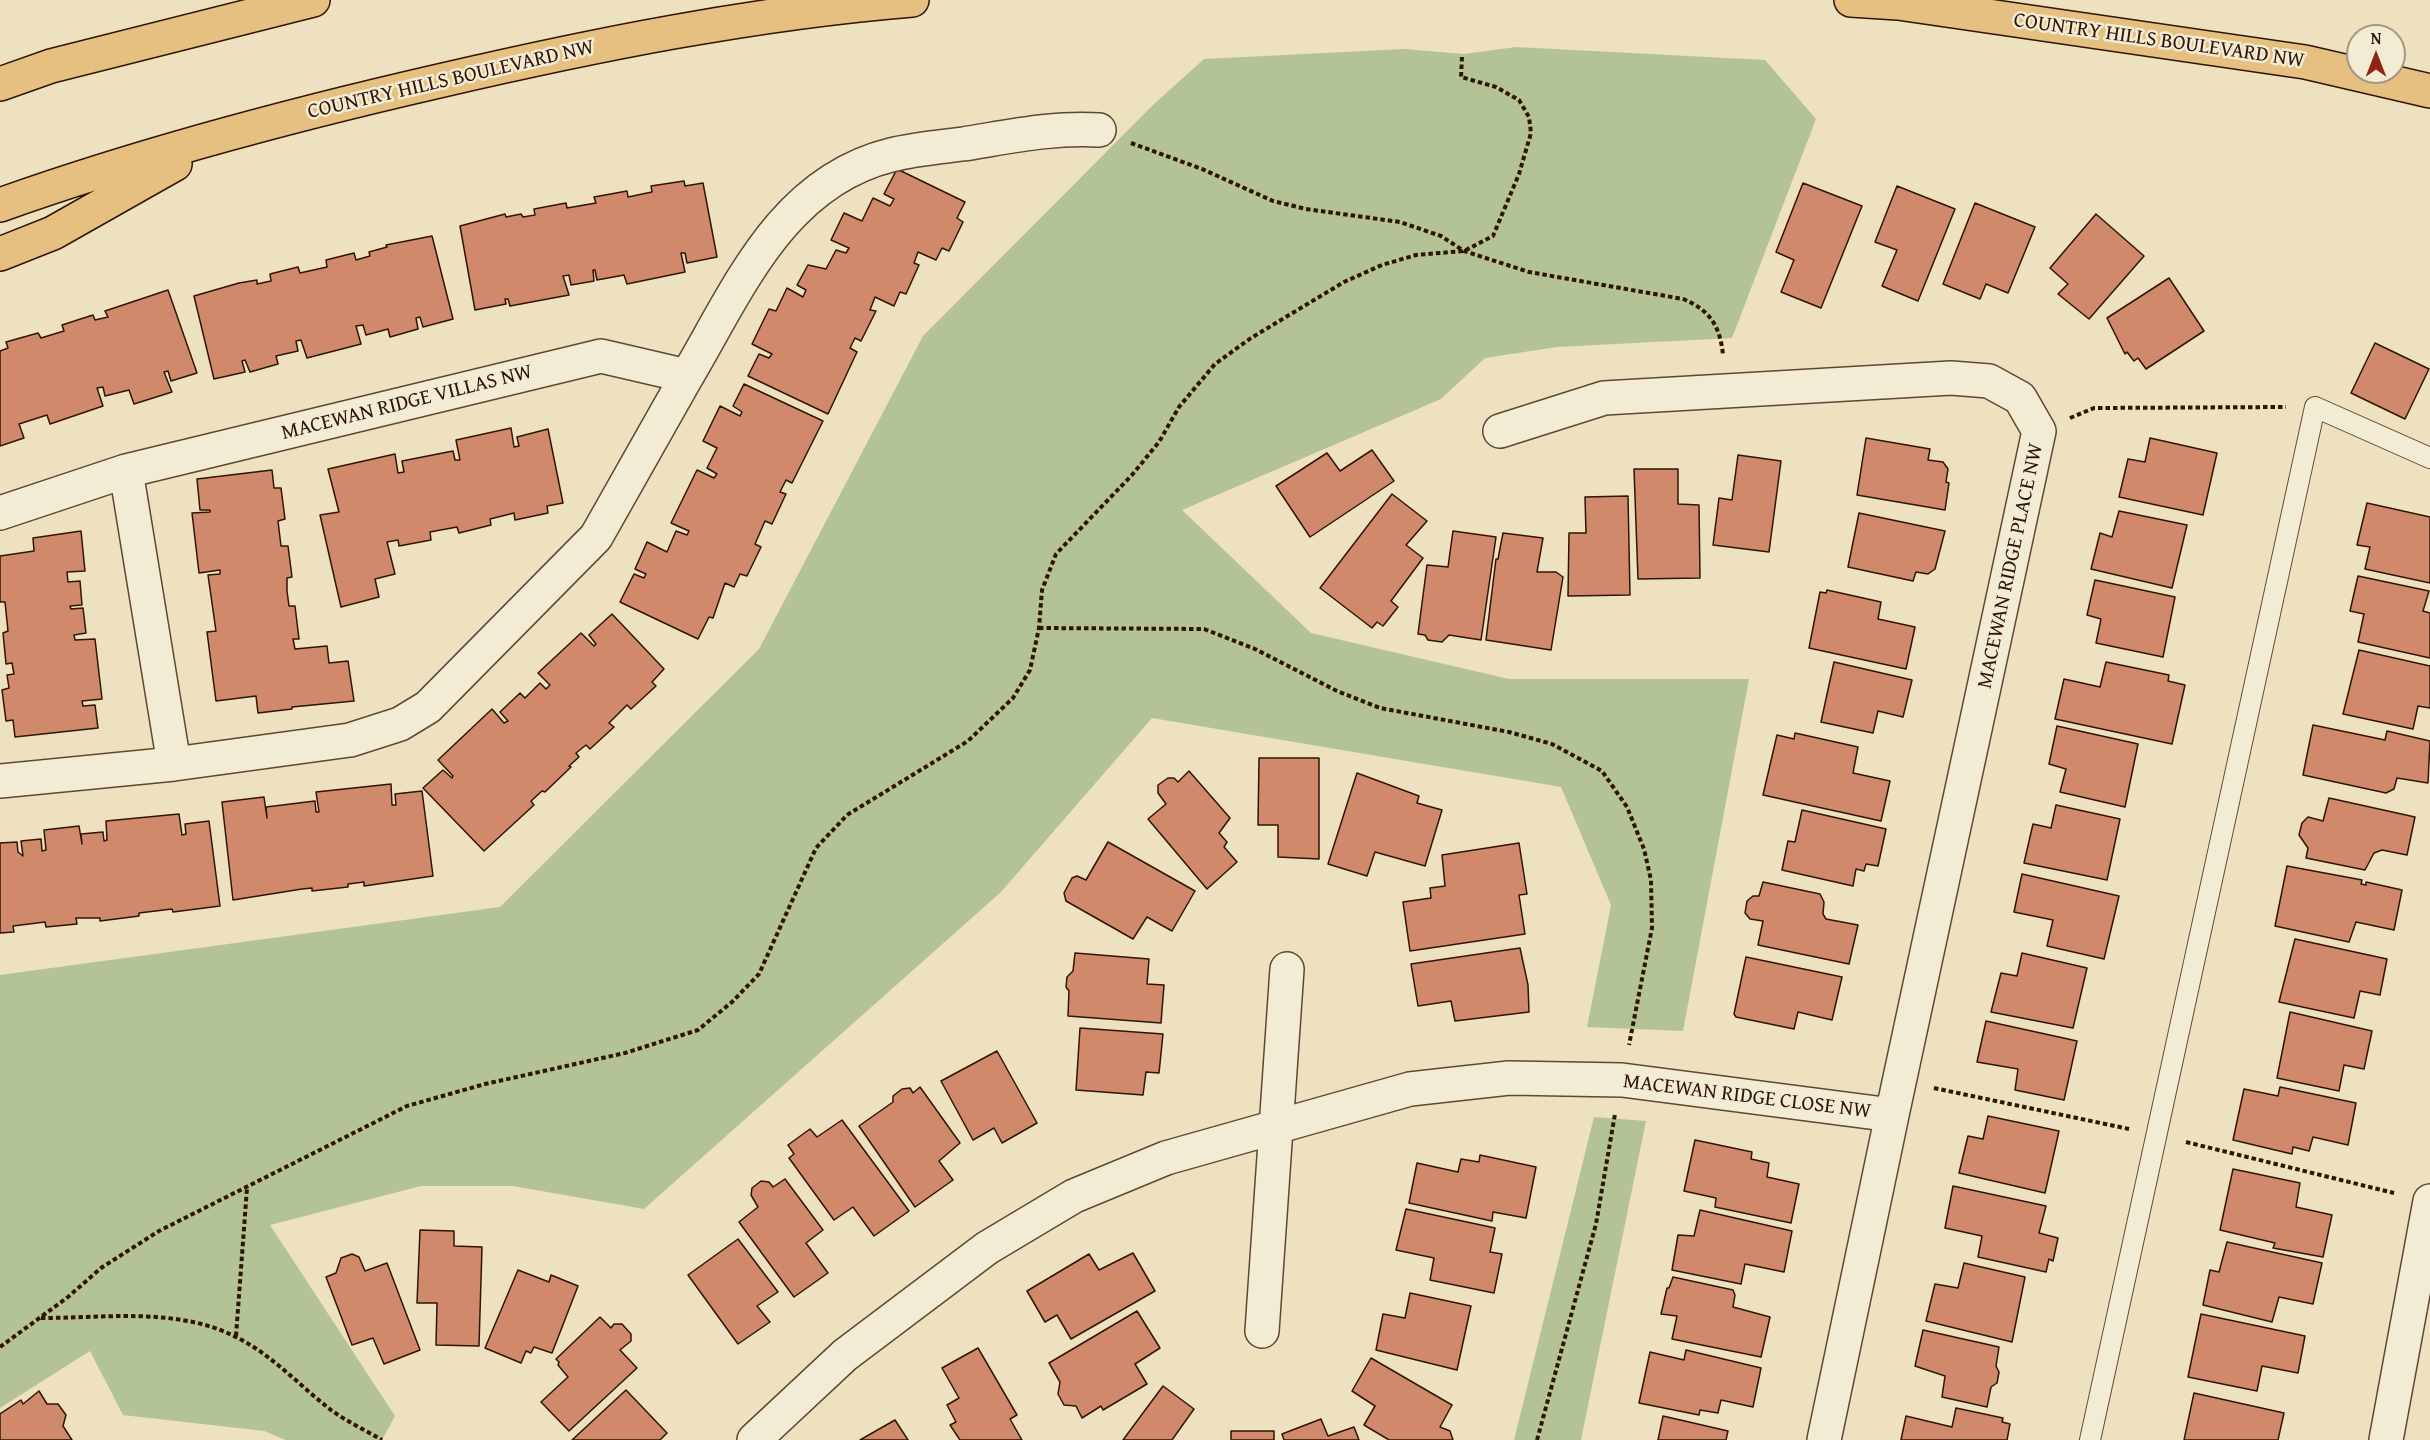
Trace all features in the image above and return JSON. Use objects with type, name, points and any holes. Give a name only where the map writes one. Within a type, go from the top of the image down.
[{"type":"main road","points":[[0,84],[51,66],[313,0]]},
{"type":"main road","name":"COUNTRY HILLS BOULEVARD NW","points":[[0,205],[321,108],[561,52],[749,20],[912,0]]},
{"type":"main road","name":"COUNTRY HILLS BOULEVARD NW","points":[[1851,0],[1898,3],[2305,62],[2430,91]]},
{"type":"main road","points":[[0,254],[53,233],[226,135]]},
{"type":"street","points":[[0,781],[174,764],[350,740],[400,724],[428,706],[596,537],[770,236],[798,205],[835,177],[890,155],[1065,128],[1099,130]]},
{"type":"street","name":"MACEWAN RIDGE VILLAS NW","points":[[0,513],[126,471],[601,356],[687,376]]},
{"type":"street","name":"MACEWAN RIDGE PLACE NW","points":[[1500,431],[1604,398],[1726,389],[1951,378],[1989,381],[2020,398],[2039,431],[1892,1115]]},
{"type":"street","points":[[126,471],[174,764]]},
{"type":"street","points":[[1262,1330],[1287,969]]},
{"type":"street","name":"MACEWAN RIDGE CLOSE NW","points":[[754,1440],[845,1355],[987,1248],[1074,1196],[1166,1158],[1410,1089],[1509,1078],[1622,1080],[1892,1115],[1824,1440]]},
{"type":"street","points":[[2386,1440],[2430,1201]]},
{"type":"lane","points":[[2090,1440],[2315,407],[2430,458]]},
{"type":"path","points":[[0,1347],[40,1318],[101,1268],[159,1231],[407,1106],[485,1084],[626,1053],[698,1030],[732,1002],[759,974],[816,848],[847,815],[968,741],[1013,698],[1030,670],[1039,628],[1042,590],[1056,554],[1132,475],[1159,442],[1179,407],[1215,364],[1251,338],[1344,282],[1382,265],[1427,253],[1464,251],[1493,236],[1519,174],[1531,133],[1529,117],[1519,100],[1496,87],[1461,77],[1462,57]]},
{"type":"path","points":[[1099,130],[1202,169],[1273,201],[1306,210],[1400,222],[1441,236],[1464,251],[1529,272],[1683,299],[1703,308],[1715,324],[1722,345],[1726,389]]},
{"type":"path","points":[[2039,431],[2094,408],[2315,407]]},
{"type":"path","points":[[1039,628],[1204,629],[1255,650],[1337,691],[1380,708],[1509,732],[1552,744],[1602,771],[1627,807],[1644,849],[1650,880],[1652,928],[1629,1046]]},
{"type":"path","points":[[1537,1440],[1596,1224],[1616,1108]]},
{"type":"path","points":[[236,1336],[247,1188]]},
{"type":"path","points":[[40,1318],[138,1316],[189,1322],[236,1336],[265,1356],[333,1411],[382,1440]]},
{"type":"green space","points":[[1516,47],[1765,60],[1816,119],[1732,338],[1557,347],[1485,358],[1441,399],[1182,510],[1311,633],[1509,679],[1749,679],[1683,1031],[1587,1027],[1611,905],[1561,787],[1152,718],[1001,892],[644,1209],[513,1186],[421,1186],[270,1225],[395,1416],[382,1440],[286,1440],[264,1431],[123,1415],[90,1351],[0,1408],[0,975],[500,907],[759,649],[923,336],[1154,104],[1204,59],[1404,49],[1464,54]]},
{"type":"green space","points":[[1594,1117],[1646,1121],[1581,1440],[1514,1440]]},
{"type":"building","points":[[897,169],[965,202],[957,218],[963,222],[949,251],[942,248],[936,260],[918,252],[914,263],[919,265],[906,294],[900,292],[894,306],[875,297],[870,310],[876,311],[861,341],[855,338],[850,348],[857,352],[828,414],[748,376],[759,354],[769,358],[772,354],[752,344],[769,309],[776,311],[787,288],[803,297],[806,290],[797,285],[808,265],[826,269],[836,250],[846,253],[849,248],[831,240],[844,213],[862,221],[873,198],[890,206],[894,199],[884,194]]},
{"type":"building","points":[[684,181],[685,186],[703,183],[717,257],[687,263],[685,253],[681,253],[685,272],[627,284],[624,275],[597,280],[595,270],[593,270],[594,281],[571,285],[569,275],[563,276],[569,295],[510,306],[508,299],[505,299],[506,304],[475,310],[460,226],[505,214],[506,217],[521,214],[523,217],[535,215],[534,209],[566,203],[567,208],[596,203],[594,197],[627,191],[628,197],[652,192],[651,186]]},
{"type":"building","points":[[1803,183],[1862,206],[1821,308],[1781,292],[1794,260],[1776,252]]},
{"type":"building","points":[[1897,186],[1955,209],[1918,301],[1882,286],[1897,250],[1875,242]]},
{"type":"building","points":[[1975,203],[2035,227],[2008,293],[1986,284],[1980,299],[1943,284]]},
{"type":"building","points":[[2096,214],[2144,256],[2089,319],[2058,294],[2068,284],[2050,268]]},
{"type":"building","points":[[432,236],[453,319],[423,327],[420,317],[416,318],[418,329],[390,337],[388,329],[366,335],[363,325],[356,326],[361,344],[307,358],[301,340],[296,341],[298,351],[276,356],[278,364],[250,372],[245,360],[242,361],[245,372],[214,379],[194,296],[239,283],[257,280],[257,284],[271,281],[270,274],[298,267],[300,273],[327,267],[326,260],[354,253],[356,260],[370,256],[369,252],[387,247],[386,245]]},
{"type":"building","points":[[2169,278],[2204,331],[2146,369],[2138,358],[2134,361],[2127,352],[2125,354],[2107,318]]},
{"type":"building","points":[[168,290],[197,373],[171,381],[168,371],[164,372],[172,392],[134,404],[129,390],[105,396],[103,387],[97,388],[103,406],[50,424],[47,415],[19,424],[24,438],[0,446],[0,351],[8,348],[6,342],[38,333],[41,338],[64,331],[62,325],[93,315],[95,320],[108,317],[105,311]]},
{"type":"building","points":[[2375,343],[2429,369],[2405,419],[2351,393]]},
{"type":"building","points":[[744,384],[823,421],[792,483],[786,480],[780,492],[786,494],[772,524],[765,521],[755,544],[761,547],[747,576],[740,574],[734,587],[725,583],[713,618],[709,617],[698,639],[620,602],[634,574],[644,578],[646,574],[635,569],[647,542],[667,552],[676,531],[687,535],[689,531],[671,523],[697,470],[714,478],[717,474],[707,468],[717,448],[703,441],[720,406],[740,416],[742,412],[733,406]]},
{"type":"building","points":[[511,428],[514,447],[519,446],[517,437],[548,429],[563,503],[547,506],[548,513],[515,520],[514,513],[490,519],[491,525],[459,533],[457,527],[430,532],[431,540],[399,546],[398,540],[387,542],[395,574],[375,579],[379,597],[341,607],[320,515],[339,512],[328,469],[395,454],[398,473],[404,472],[402,461],[453,451],[455,460],[460,460],[456,440]]},
{"type":"building","points":[[1866,438],[1930,449],[1928,460],[1943,462],[1948,469],[1946,482],[1949,483],[1945,510],[1857,495]]},
{"type":"building","points":[[2150,438],[2217,453],[2203,515],[2119,497],[2128,459],[2145,462]]},
{"type":"building","points":[[1372,450],[1394,481],[1310,537],[1276,486],[1327,453],[1340,471]]},
{"type":"building","points":[[1738,455],[1781,461],[1769,552],[1713,545],[1719,498],[1732,500]]},
{"type":"building","points":[[1634,469],[1678,469],[1678,504],[1699,505],[1700,578],[1638,579]]},
{"type":"building","points":[[272,470],[274,488],[281,488],[285,519],[278,521],[281,546],[288,546],[292,577],[287,578],[287,591],[289,606],[295,606],[299,639],[293,639],[295,649],[327,646],[329,663],[348,661],[354,701],[258,713],[256,696],[216,701],[207,632],[216,631],[208,575],[220,574],[220,570],[199,573],[192,513],[210,512],[210,510],[200,510],[197,479]]},
{"type":"building","points":[[1392,494],[1427,521],[1406,545],[1423,558],[1391,601],[1398,607],[1383,626],[1377,622],[1372,628],[1320,588]]},
{"type":"building","points":[[1628,496],[1630,595],[1568,596],[1569,533],[1586,533],[1585,497]]},
{"type":"building","points":[[2367,503],[2430,517],[2430,583],[2365,569],[2370,547],[2357,545]]},
{"type":"building","points":[[2119,511],[2187,525],[2172,588],[2091,569],[2100,533],[2112,537]]},
{"type":"building","points":[[1859,513],[1945,531],[1935,569],[1928,574],[1916,572],[1913,581],[1848,567]]},
{"type":"building","points":[[81,531],[85,571],[67,572],[68,582],[80,581],[82,605],[70,606],[71,609],[83,608],[86,633],[74,635],[75,640],[95,639],[102,699],[82,701],[83,706],[95,705],[98,728],[15,737],[13,720],[6,721],[2,690],[9,688],[7,675],[14,674],[12,663],[6,664],[3,633],[8,631],[5,602],[0,602],[0,556],[34,551],[33,538]]},
{"type":"building","points":[[1453,531],[1496,537],[1481,640],[1449,635],[1442,642],[1428,640],[1425,635],[1418,634],[1427,565],[1448,567]]},
{"type":"building","points":[[1503,533],[1543,538],[1537,572],[1556,572],[1563,577],[1551,650],[1486,640],[1496,559],[1498,559]]},
{"type":"building","points":[[2358,576],[2429,591],[2423,611],[2430,613],[2430,658],[2358,642],[2364,614],[2350,611]]},
{"type":"building","points":[[2095,580],[2175,597],[2163,657],[2096,643],[2101,619],[2087,615]]},
{"type":"building","points":[[1827,590],[1881,602],[1878,619],[1915,627],[1906,669],[1809,648],[1820,592],[1826,593]]},
{"type":"building","points":[[612,614],[664,669],[652,682],[656,686],[631,709],[627,705],[609,723],[614,727],[590,749],[586,745],[576,753],[579,757],[569,766],[571,767],[545,792],[542,791],[531,801],[534,805],[484,851],[423,788],[443,770],[452,778],[453,776],[438,760],[492,709],[504,723],[508,721],[500,712],[520,693],[525,698],[540,683],[546,689],[550,685],[538,673],[581,633],[594,646],[596,644],[589,635]]},
{"type":"building","points":[[2359,650],[2430,666],[2430,708],[2418,706],[2413,729],[2343,714]]},
{"type":"building","points":[[1834,662],[1912,680],[1903,717],[1878,711],[1873,733],[1821,722]]},
{"type":"building","points":[[2106,662],[2169,675],[2168,681],[2185,685],[2172,744],[2055,719],[2064,679],[2100,687]]},
{"type":"building","points":[[2313,725],[2385,740],[2387,731],[2430,741],[2428,783],[2397,778],[2394,789],[2386,793],[2303,775]]},
{"type":"building","points":[[2057,726],[2138,744],[2125,807],[2060,792],[2066,769],[2049,764]]},
{"type":"building","points":[[1795,733],[1858,747],[1853,773],[1890,781],[1881,821],[1763,795],[1777,735],[1794,739]]},
{"type":"building","points":[[1259,758],[1319,758],[1319,859],[1278,857],[1278,825],[1258,825]]},
{"type":"building","points":[[1189,771],[1230,818],[1219,833],[1227,842],[1224,847],[1237,862],[1207,889],[1148,819],[1166,804],[1158,793],[1158,785],[1168,778],[1174,778],[1178,782]]},
{"type":"building","points":[[1357,773],[1419,796],[1417,803],[1442,810],[1425,866],[1375,852],[1367,876],[1328,864]]},
{"type":"building","points":[[391,784],[392,805],[396,805],[395,794],[422,791],[433,876],[364,886],[364,882],[348,884],[348,887],[312,891],[312,888],[302,889],[233,900],[222,802],[264,797],[267,818],[266,807],[315,801],[316,812],[319,812],[316,792]]},
{"type":"building","points":[[2329,798],[2415,817],[2407,855],[2382,850],[2374,853],[2365,870],[2306,858],[2308,848],[2299,835],[2302,823],[2308,817],[2323,821]]},
{"type":"building","points":[[2056,805],[2120,819],[2107,880],[2024,863],[2033,824],[2051,828]]},
{"type":"building","points":[[1802,810],[1886,829],[1878,866],[1866,864],[1864,871],[1856,869],[1853,886],[1782,870],[1788,841],[1795,842]]},
{"type":"building","points":[[179,814],[182,835],[186,834],[185,824],[209,821],[220,906],[173,912],[172,909],[139,913],[139,916],[100,921],[100,918],[76,918],[77,924],[46,927],[45,922],[13,926],[14,932],[0,933],[0,843],[17,842],[18,852],[23,856],[21,841],[41,839],[42,851],[46,850],[44,830],[79,826],[82,844],[81,834],[103,832],[104,841],[107,840],[106,821]]},
{"type":"building","points":[[1108,842],[1195,891],[1172,931],[1147,917],[1133,939],[1066,901],[1064,893],[1072,878],[1077,876],[1086,880]]},
{"type":"building","points":[[1519,843],[1527,894],[1519,895],[1525,934],[1410,951],[1403,902],[1431,898],[1430,888],[1445,886],[1442,855]]},
{"type":"building","points":[[2287,866],[2362,880],[2361,884],[2366,885],[2366,882],[2402,890],[2394,930],[2356,922],[2349,942],[2275,926]]},
{"type":"building","points":[[2022,874],[2119,896],[2104,959],[2047,946],[2053,920],[2014,912]]},
{"type":"building","points":[[1763,882],[1820,894],[1824,902],[1823,914],[1826,919],[1858,925],[1849,964],[1758,945],[1763,921],[1750,919],[1745,913],[1747,901],[1753,896],[1759,896]]},
{"type":"building","points":[[2295,939],[2387,959],[2380,995],[2360,991],[2354,1018],[2279,1002]]},
{"type":"building","points":[[1520,948],[1528,985],[1529,1012],[1455,1021],[1451,1001],[1418,1006],[1411,964]]},
{"type":"building","points":[[1075,953],[1149,959],[1147,984],[1164,985],[1161,1023],[1068,1016],[1067,977],[1073,971]]},
{"type":"building","points":[[2022,953],[2087,968],[2073,1028],[1991,1012],[2001,973],[2017,976]]},
{"type":"building","points":[[1746,957],[1842,977],[1832,1020],[1798,1012],[1794,1029],[1736,1017],[1734,1014]]},
{"type":"building","points":[[2290,1012],[2372,1031],[2364,1069],[2344,1065],[2339,1091],[2277,1078]]},
{"type":"building","points":[[1986,1021],[2077,1041],[2064,1100],[2015,1090],[2018,1069],[1977,1062]]},
{"type":"building","points":[[1080,1028],[1163,1034],[1159,1073],[1146,1072],[1143,1095],[1076,1090]]},
{"type":"building","points":[[997,1051],[1037,1123],[1002,1143],[994,1128],[973,1140],[941,1081]]},
{"type":"building","points":[[920,1087],[960,1143],[939,1161],[953,1180],[915,1207],[859,1126],[893,1102],[893,1096],[902,1089],[910,1088],[913,1093]]},
{"type":"building","points":[[2280,1087],[2356,1103],[2348,1145],[2313,1137],[2309,1151],[2293,1147],[2292,1154],[2233,1140],[2244,1089],[2278,1096]]},
{"type":"building","points":[[1988,1116],[2059,1131],[2045,1193],[1959,1173],[1968,1136],[1983,1139]]},
{"type":"building","points":[[842,1120],[909,1211],[874,1236],[853,1207],[834,1220],[789,1158],[794,1154],[788,1145],[810,1129],[817,1137]]},
{"type":"building","points":[[1695,1140],[1752,1152],[1751,1159],[1769,1163],[1767,1177],[1799,1184],[1791,1223],[1715,1207],[1716,1198],[1684,1191]]},
{"type":"building","points":[[1480,1155],[1536,1167],[1526,1218],[1493,1212],[1492,1221],[1409,1203],[1417,1163],[1458,1172],[1461,1159],[1479,1162]]},
{"type":"building","points":[[2233,1169],[2300,1183],[2296,1207],[2332,1215],[2323,1257],[2273,1248],[2275,1243],[2220,1230]]},
{"type":"building","points":[[785,1179],[823,1230],[806,1243],[828,1273],[794,1297],[739,1222],[758,1207],[751,1195],[752,1188],[761,1181],[769,1182],[773,1187]]},
{"type":"building","points":[[1953,1186],[2046,1206],[2039,1233],[2058,1238],[2053,1261],[2049,1259],[2046,1272],[1978,1257],[1982,1236],[1945,1228]]},
{"type":"building","points":[[1406,1209],[1495,1228],[1490,1252],[1502,1254],[1494,1293],[1430,1280],[1434,1258],[1396,1250]]},
{"type":"building","points":[[1700,1210],[1792,1231],[1784,1272],[1745,1264],[1741,1284],[1672,1270],[1678,1235],[1694,1236]]},
{"type":"building","points":[[420,1230],[454,1231],[454,1246],[482,1247],[479,1346],[436,1345],[437,1303],[417,1303]]},
{"type":"building","points":[[738,1239],[778,1292],[757,1306],[770,1322],[738,1344],[688,1275]]},
{"type":"building","points":[[2227,1242],[2322,1263],[2313,1304],[2279,1297],[2272,1322],[2203,1305],[2210,1270],[2219,1272]]},
{"type":"building","points":[[1133,1253],[1155,1291],[1071,1339],[1057,1315],[1045,1322],[1027,1291],[1089,1254],[1099,1270]]},
{"type":"building","points":[[352,1254],[359,1257],[365,1271],[387,1263],[420,1350],[384,1364],[373,1338],[352,1345],[326,1277],[336,1273],[341,1258]]},
{"type":"building","points":[[1964,1263],[2025,1277],[2012,1342],[1926,1321],[1935,1284],[1958,1288]]},
{"type":"building","points":[[518,1270],[549,1282],[551,1275],[578,1286],[552,1353],[534,1347],[531,1353],[526,1351],[521,1363],[485,1348]]},
{"type":"building","points":[[1673,1277],[1733,1290],[1735,1295],[1733,1307],[1770,1317],[1761,1357],[1672,1339],[1677,1316],[1661,1314],[1667,1288]]},
{"type":"building","points":[[1410,1293],[1471,1306],[1457,1370],[1376,1350],[1383,1314],[1405,1318]]},
{"type":"building","points":[[1137,1311],[1160,1348],[1135,1364],[1147,1384],[1103,1410],[1101,1406],[1082,1418],[1076,1406],[1064,1405],[1058,1394],[1060,1382],[1049,1363]]},
{"type":"building","points":[[2201,1314],[2305,1336],[2298,1373],[2262,1366],[2257,1391],[2188,1377]]},
{"type":"building","points":[[600,1317],[611,1328],[614,1324],[622,1324],[631,1334],[631,1341],[620,1350],[637,1368],[569,1431],[541,1402],[568,1377],[556,1359]]},
{"type":"building","points":[[1923,1330],[1999,1347],[1996,1366],[1999,1372],[1997,1383],[1991,1387],[1987,1407],[1942,1397],[1945,1376],[1915,1366]]},
{"type":"building","points":[[978,1348],[1017,1415],[1010,1419],[1022,1440],[960,1440],[950,1425],[956,1422],[947,1405],[959,1398],[942,1368]]},
{"type":"building","points":[[1686,1350],[1761,1368],[1753,1407],[1721,1400],[1718,1413],[1700,1410],[1699,1415],[1639,1403],[1650,1352],[1684,1360]]},
{"type":"building","points":[[1371,1358],[1452,1405],[1440,1427],[1450,1431],[1453,1440],[1389,1440],[1364,1425],[1375,1406],[1352,1391]]},
{"type":"building","points":[[1163,1386],[1194,1409],[1172,1440],[1123,1440]]},
{"type":"building","points":[[626,1390],[667,1433],[660,1440],[572,1440]]},
{"type":"building","points":[[39,1391],[47,1404],[58,1404],[66,1415],[63,1426],[72,1440],[0,1440],[0,1414],[21,1400],[23,1404]]},
{"type":"building","points":[[2194,1393],[2284,1413],[2278,1440],[2184,1440]]},
{"type":"building","points":[[1956,1408],[2003,1418],[2002,1422],[2010,1424],[2007,1440],[1901,1440],[1906,1416],[1952,1427]]},
{"type":"building","points":[[1663,1416],[1728,1431],[1726,1440],[1658,1440]]},
{"type":"building","points":[[1321,1419],[1328,1436],[1354,1427],[1359,1440],[1284,1440],[1282,1434]]},
{"type":"building","points":[[895,1420],[908,1440],[860,1440]]},
{"type":"building","points":[[1231,1431],[1274,1431],[1274,1440],[1231,1440]]}]
